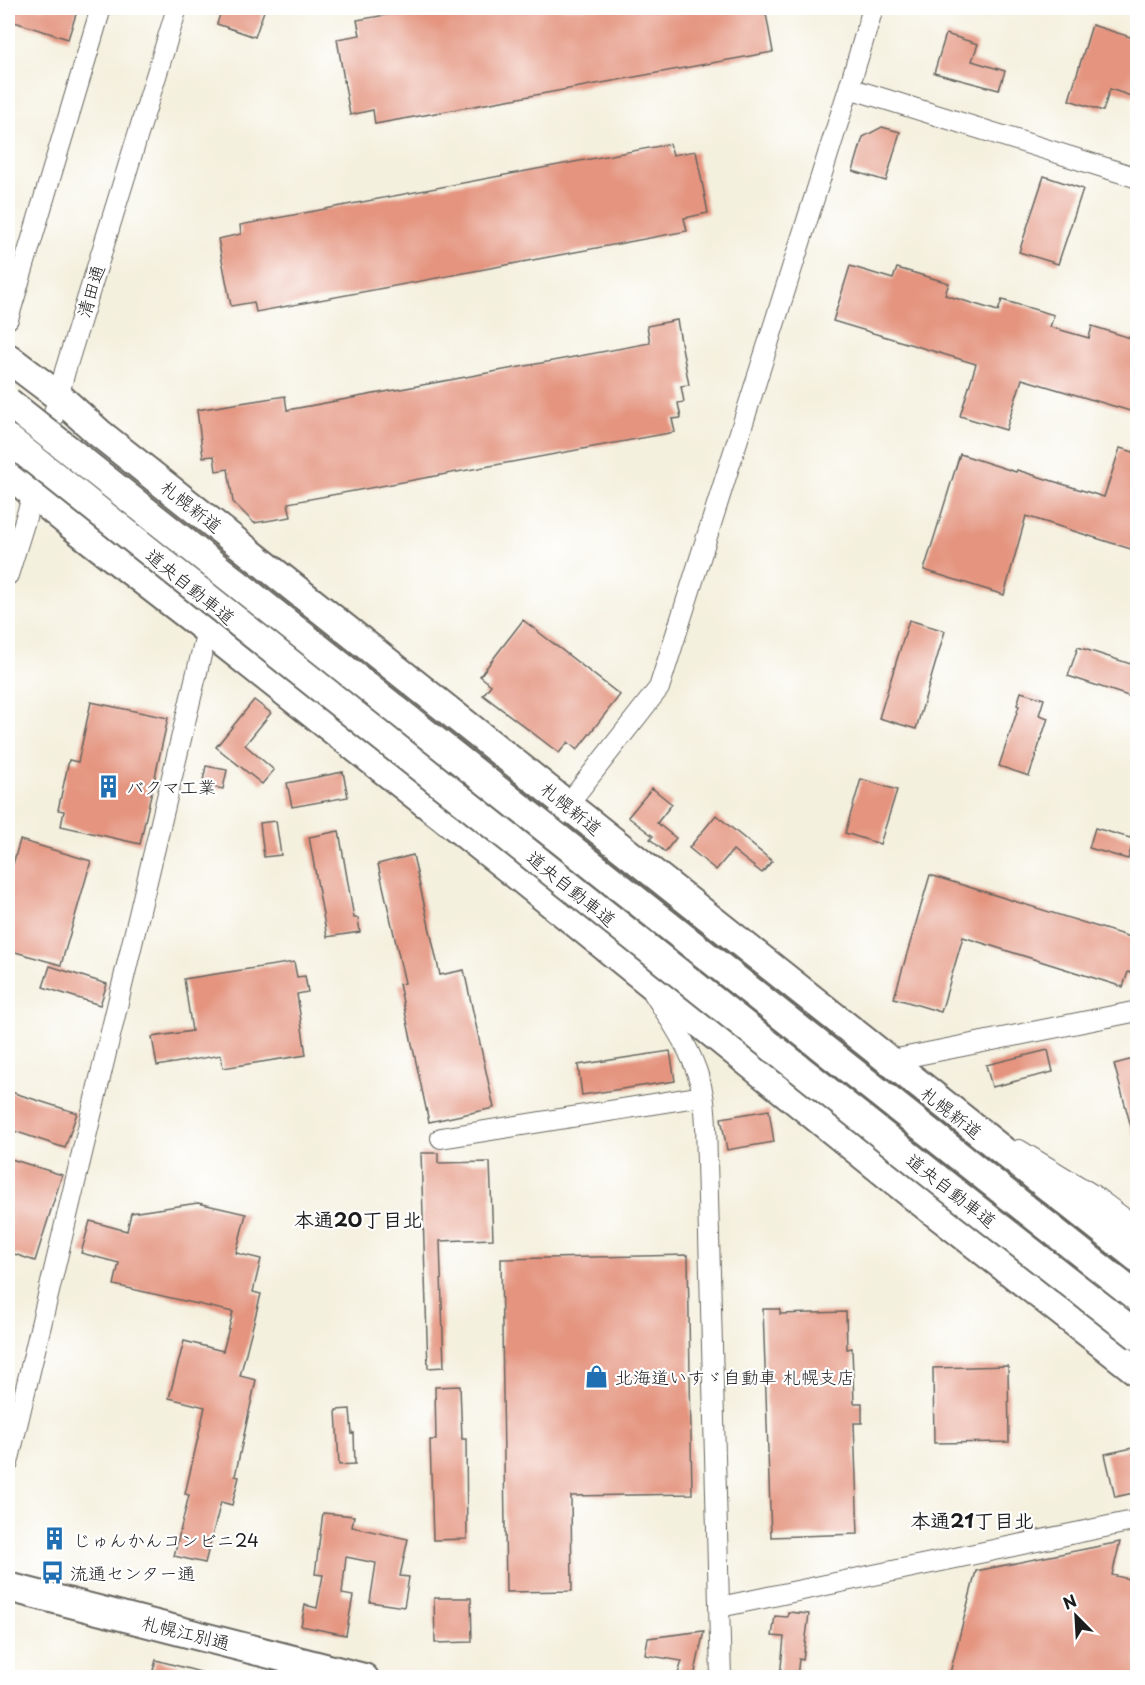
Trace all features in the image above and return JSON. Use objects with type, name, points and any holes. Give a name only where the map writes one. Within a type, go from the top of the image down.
[{"type":"highway","name":"札幌新道","points":[[8,358],[58,396],[99,433],[1137,1258]]},
{"type":"highway","name":"道央自動車道","points":[[8,402],[1137,1298]]},
{"type":"highway","name":"道央自動車道","points":[[8,439],[1137,1336]]},
{"type":"highway","points":[[8,472],[514,873],[915,1197],[1137,1372]]},
{"type":"highway","name":"札幌江別通","points":[[8,1587],[364,1677]]},
{"type":"street","points":[[8,319],[101,8]]},
{"type":"street","name":"清田通","points":[[8,575],[34,494],[58,396],[177,8]]},
{"type":"street","points":[[514,873],[659,688],[873,8]]},
{"type":"street","points":[[849,87],[1137,178]]},
{"type":"street","points":[[8,1463],[207,630]]},
{"type":"street","points":[[642,977],[682,1037],[693,1060],[703,1096],[708,1173],[722,1677]]},
{"type":"street","points":[[887,1061],[1137,1011]]},
{"type":"street","points":[[441,1138],[703,1096]]},
{"type":"street","points":[[942,1104],[1093,1195],[1137,1229]]},
{"type":"street","points":[[720,1606],[1137,1520]]},
{"type":"building","points":[[8,8],[78,8],[68,39],[8,20]]},
{"type":"building","points":[[222,8],[265,8],[255,37],[217,24]]},
{"type":"building","points":[[425,8],[765,8],[773,52],[375,124],[373,110],[350,115],[337,39],[360,35],[357,20]]},
{"type":"building","points":[[1092,25],[1137,39],[1137,98],[1110,89],[1103,111],[1069,100]]},
{"type":"building","points":[[946,34],[978,44],[972,61],[1005,71],[999,90],[934,73]]},
{"type":"building","points":[[882,127],[900,132],[886,181],[853,171],[863,137]]},
{"type":"building","points":[[670,144],[673,155],[696,151],[708,213],[684,218],[687,231],[256,312],[254,302],[231,306],[218,239],[241,234],[240,225]]},
{"type":"building","points":[[1044,176],[1083,189],[1058,264],[1019,252]]},
{"type":"building","points":[[850,266],[893,279],[897,268],[949,283],[945,295],[998,311],[1002,300],[1054,315],[1050,327],[1089,338],[1092,326],[1137,340],[1137,413],[1022,379],[1006,430],[960,416],[976,364],[833,321]]},
{"type":"building","points":[[677,320],[689,385],[681,386],[684,402],[678,403],[681,418],[672,419],[675,432],[288,503],[291,517],[254,523],[233,502],[228,469],[216,471],[214,456],[203,457],[197,410],[285,396],[287,410],[650,343],[647,326]]},
{"type":"building","points":[[1120,448],[1137,453],[1137,551],[1026,516],[1004,595],[924,570],[960,454],[1104,497]]},
{"type":"building","points":[[523,620],[620,695],[577,750],[568,742],[559,753],[483,695],[491,685],[480,676]]},
{"type":"building","points":[[909,620],[945,631],[916,729],[879,718]]},
{"type":"building","points":[[1078,647],[1137,666],[1137,699],[1068,676]]},
{"type":"building","points":[[1021,692],[1044,699],[1039,715],[1048,718],[1029,776],[999,766],[1019,706],[1017,705]]},
{"type":"building","points":[[254,700],[271,713],[245,745],[274,770],[262,784],[216,747]]},
{"type":"building","name":"バクマ工業","points":[[91,702],[168,718],[140,844],[61,826],[64,811],[58,810],[69,760],[78,762]]},
{"type":"building","points":[[206,766],[227,770],[223,789],[202,785]]},
{"type":"building","points":[[343,772],[348,797],[292,807],[287,783]]},
{"type":"building","points":[[861,779],[897,790],[880,844],[845,833]]},
{"type":"building","points":[[652,788],[672,804],[657,823],[676,838],[665,852],[650,839],[653,836],[628,817]]},
{"type":"building","points":[[716,815],[772,861],[762,873],[733,850],[716,870],[689,848]]},
{"type":"building","points":[[276,821],[281,855],[264,857],[260,823]]},
{"type":"building","points":[[1095,828],[1134,839],[1128,859],[1089,848]]},
{"type":"building","points":[[339,831],[354,918],[358,918],[360,932],[327,937],[309,837]]},
{"type":"building","points":[[20,840],[91,861],[61,965],[8,950],[8,881]]},
{"type":"building","points":[[413,855],[440,975],[464,970],[494,1108],[429,1122],[399,984],[405,983],[378,864]]},
{"type":"building","points":[[930,875],[1137,939],[1137,975],[1128,972],[1123,987],[963,937],[941,1012],[894,998]]},
{"type":"building","points":[[294,962],[297,977],[305,976],[308,992],[297,994],[306,1055],[223,1068],[221,1055],[157,1066],[152,1037],[192,1031],[184,979]]},
{"type":"building","points":[[50,966],[107,984],[100,1005],[43,987]]},
{"type":"building","points":[[1048,1050],[1053,1072],[992,1087],[986,1065]]},
{"type":"building","points":[[670,1051],[675,1081],[582,1095],[578,1065]]},
{"type":"building","points":[[1137,1058],[1137,1133],[1133,1134],[1114,1064]]},
{"type":"building","points":[[8,1091],[77,1113],[65,1148],[8,1129]]},
{"type":"building","points":[[769,1110],[774,1142],[727,1150],[721,1118]]},
{"type":"building","points":[[421,1153],[438,1153],[438,1163],[490,1162],[493,1239],[440,1241],[444,1367],[428,1368]]},
{"type":"building","points":[[8,1158],[62,1175],[35,1261],[8,1252]]},
{"type":"building","points":[[198,1203],[246,1214],[236,1253],[261,1259],[253,1292],[261,1294],[240,1376],[256,1380],[235,1476],[239,1477],[232,1505],[221,1502],[205,1563],[174,1556],[189,1495],[185,1494],[205,1407],[169,1398],[184,1341],[223,1351],[233,1312],[114,1285],[119,1263],[81,1253],[90,1221],[127,1231],[131,1213]]},
{"type":"building","name":"北海道いすゞ自動車 札幌支店","points":[[688,1255],[692,1494],[571,1496],[572,1591],[506,1592],[501,1259]]},
{"type":"building","points":[[763,1309],[780,1309],[780,1314],[846,1312],[847,1349],[852,1348],[854,1403],[862,1403],[862,1423],[854,1423],[858,1534],[771,1537]]},
{"type":"building","points":[[1008,1366],[1009,1442],[934,1443],[933,1368]]},
{"type":"building","points":[[460,1386],[462,1439],[466,1439],[467,1539],[433,1540],[430,1440],[436,1440],[435,1387]]},
{"type":"building","points":[[350,1409],[352,1434],[354,1433],[355,1464],[339,1465],[336,1410]]},
{"type":"building","points":[[1137,1447],[1137,1473],[1133,1493],[1115,1497],[1105,1454]]},
{"type":"building","points":[[323,1513],[354,1516],[352,1527],[408,1539],[400,1576],[409,1577],[404,1607],[370,1602],[376,1563],[346,1557],[342,1594],[353,1596],[346,1635],[301,1626],[305,1605],[317,1608],[323,1575],[315,1574]]},
{"type":"building","points":[[1120,1542],[1112,1575],[1137,1581],[1137,1677],[949,1677],[976,1571]]},
{"type":"building","points":[[434,1598],[471,1598],[472,1642],[435,1643]]},
{"type":"building","points":[[788,1612],[809,1614],[803,1660],[799,1659],[797,1677],[780,1677],[784,1637],[772,1636],[775,1616],[787,1617]]},
{"type":"building","points":[[704,1631],[694,1677],[677,1677],[682,1661],[645,1655],[648,1638]]},
{"type":"building","points":[[156,1660],[204,1673],[203,1677],[151,1677]]},
{"type":"place","name":"バクマ工業","points":[[108,786]]},
{"type":"place","name":"北海道いすゞ自動車 札幌支店","points":[[597,1376]]},
{"type":"place","name":"じゅんかんコンビニ24","points":[[55,1539]]},
{"type":"place","name":"流通センター通","points":[[52,1572]]},
{"type":"district","name":"本通20丁目北","points":[[358,1219]]},
{"type":"district","name":"本通21丁目北","points":[[972,1520]]}]
